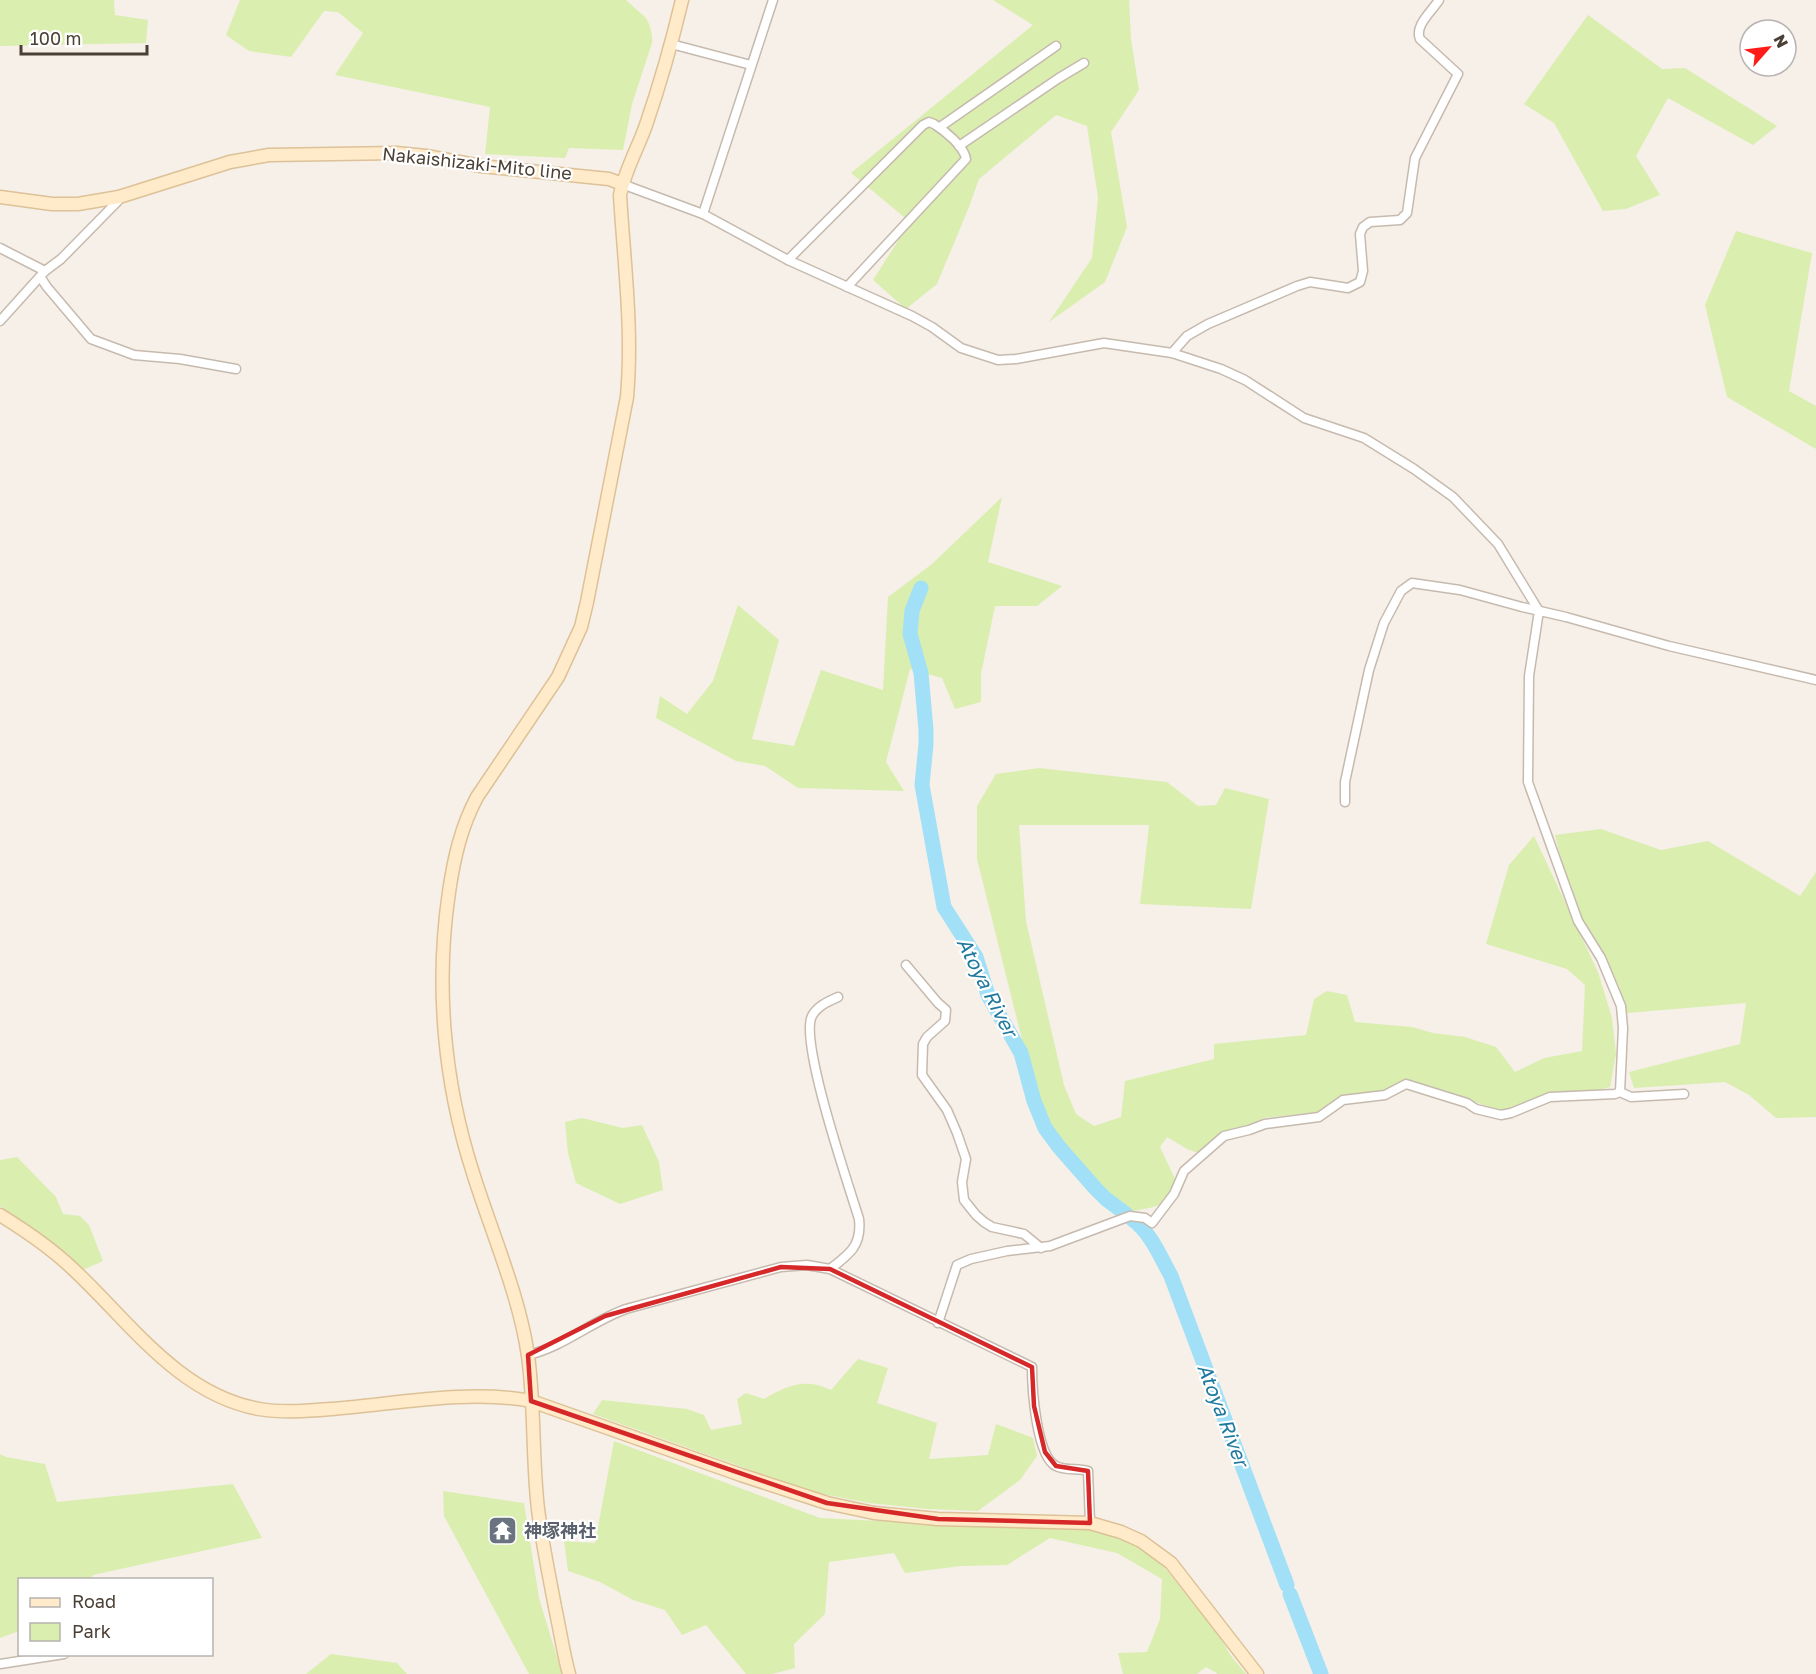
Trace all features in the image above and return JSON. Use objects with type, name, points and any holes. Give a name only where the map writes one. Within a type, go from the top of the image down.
[{"type":"street","points":[[569,1674],[538,1509],[528,1355],[523,1329],[473,1174],[457,1114],[442,988],[444,926],[454,860],[467,816],[483,788],[558,677],[570,653],[587,602],[629,377],[630,332],[620,195],[622,184],[645,127],[682,0]]},
{"type":"street","points":[[703,214],[773,0]]},
{"type":"street","points":[[1172,353],[1187,336],[1201,328],[1297,286],[1310,282],[1348,288],[1360,282],[1363,271],[1360,234],[1370,222],[1400,220],[1407,213],[1415,158],[1458,74],[1420,39],[1418,34],[1420,27],[1438,0]]},
{"type":"street","points":[[671,44],[751,65]]},
{"type":"street","points":[[940,127],[1056,46]]},
{"type":"street","points":[[959,146],[1084,63]]},
{"type":"street","points":[[788,260],[923,125],[929,122],[940,127],[966,154],[966,159],[847,287]]},
{"type":"street","name":"Nakaishizaki-Mito line","points":[[0,197],[65,205],[119,197],[230,162],[269,155],[396,153],[481,166],[609,179],[622,184]]},
{"type":"street","points":[[622,184],[703,214],[788,260],[922,321],[961,348],[998,360],[1016,359],[1104,343],[1172,353],[1221,369],[1245,380],[1305,418],[1364,438],[1453,497],[1498,544],[1539,611],[1529,676],[1528,782],[1578,921],[1601,958],[1620,1000],[1623,1028],[1620,1092]]},
{"type":"street","points":[[0,321],[118,201],[119,197]]},
{"type":"street","points":[[0,248],[43,275],[47,287],[91,339],[134,355],[180,359],[236,369]]},
{"type":"street","points":[[1345,802],[1345,782],[1369,670],[1384,623],[1409,580],[1460,590],[1669,646],[1816,680]]},
{"type":"street","points":[[906,965],[938,1004],[946,1010],[945,1021],[927,1037],[923,1044],[922,1075],[947,1110],[966,1159],[962,1182],[964,1200],[984,1222],[1002,1230],[1024,1234],[1041,1248]]},
{"type":"street","points":[[830,1269],[850,1251],[858,1241],[860,1233],[856,1209],[832,1136],[810,1040],[812,1016],[823,1004],[838,997]]},
{"type":"street","points":[[938,1323],[957,1265],[971,1259],[1007,1251],[1041,1248],[1130,1216],[1145,1218],[1152,1223],[1174,1194],[1184,1171],[1224,1136],[1265,1124],[1319,1117],[1343,1100],[1384,1095],[1406,1084],[1467,1103],[1476,1109],[1501,1115],[1550,1097],[1620,1092],[1631,1097],[1684,1094]]},
{"type":"street","points":[[0,1215],[23,1229],[73,1268],[167,1363],[182,1375],[202,1388],[237,1403],[256,1408],[291,1412],[460,1397],[495,1396],[531,1401],[788,1491],[874,1513],[938,1519],[1090,1523],[1141,1540],[1171,1563],[1257,1674]]},
{"type":"street","points":[[528,1355],[543,1352],[605,1316],[626,1309],[781,1267],[807,1264],[830,1269],[1032,1367],[1034,1406],[1049,1461],[1056,1466],[1088,1471],[1090,1523]]},
{"type":"street","points":[[0,1664],[51,1656]]},
{"type":"highlighted area","points":[[781,1267],[830,1269],[1032,1367],[1034,1406],[1045,1452],[1056,1466],[1088,1471],[1090,1523],[938,1519],[827,1503],[531,1401],[528,1355],[605,1316]]},
{"type":"green space","points":[[0,0],[114,0],[115,15],[148,20],[146,43],[0,46]]},
{"type":"green space","points":[[240,0],[626,0],[646,18],[650,26],[652,43],[632,104],[623,150],[569,148],[565,158],[485,154],[490,107],[335,75],[363,33],[338,12],[324,11],[291,57],[249,51],[226,35]]},
{"type":"green space","points":[[993,0],[1129,0],[1131,39],[1139,90],[1111,132],[1127,227],[1105,282],[1049,322],[1092,258],[1098,198],[1087,126],[1056,115],[979,179],[937,284],[906,309],[873,280],[910,222],[851,173],[1033,25]]},
{"type":"green space","points":[[1588,15],[1662,69],[1685,68],[1777,126],[1753,145],[1668,98],[1636,156],[1660,195],[1626,209],[1603,211],[1554,123],[1524,104]]},
{"type":"green space","points":[[1736,231],[1812,253],[1789,391],[1816,406],[1816,449],[1727,397],[1705,305]]},
{"type":"green space","points":[[1002,497],[988,562],[1062,586],[1037,606],[995,606],[981,674],[981,702],[955,709],[942,678],[910,669],[886,762],[904,791],[798,788],[765,766],[736,761],[656,718],[660,696],[687,714],[713,681],[738,605],[779,640],[752,739],[794,746],[821,670],[883,690],[888,597],[932,564]]},
{"type":"green space","points":[[1039,768],[1167,782],[1198,806],[1216,805],[1225,788],[1269,799],[1251,909],[1140,904],[1149,825],[1019,825],[1026,921],[1064,1085],[1076,1114],[1094,1126],[1121,1117],[1125,1081],[1214,1059],[1214,1044],[1306,1035],[1314,999],[1327,991],[1347,995],[1355,1022],[1412,1027],[1433,1033],[1465,1037],[1496,1047],[1515,1072],[1544,1058],[1582,1051],[1585,985],[1567,969],[1486,944],[1509,865],[1534,836],[1598,972],[1612,1018],[1616,1054],[1610,1087],[1592,1092],[1546,1094],[1515,1108],[1498,1110],[1408,1079],[1382,1091],[1342,1097],[1318,1112],[1264,1118],[1223,1132],[1198,1153],[1167,1137],[1160,1147],[1176,1181],[1167,1198],[1158,1205],[1129,1212],[1108,1198],[1076,1159],[1055,1139],[1040,1112],[977,859],[977,806],[996,774]]},
{"type":"green space","points":[[1601,829],[1661,850],[1708,841],[1800,896],[1816,872],[1816,1117],[1776,1118],[1749,1095],[1725,1082],[1634,1088],[1629,1072],[1740,1044],[1746,1003],[1627,1013],[1619,986],[1580,915],[1555,835]]},
{"type":"green space","points":[[582,1118],[623,1128],[642,1125],[659,1162],[663,1190],[620,1204],[576,1183],[568,1153],[565,1122]]},
{"type":"green space","points":[[17,1157],[56,1197],[63,1214],[80,1216],[89,1225],[103,1261],[83,1270],[54,1243],[0,1206],[0,1160]]},
{"type":"green space","points":[[858,1359],[888,1368],[877,1403],[937,1423],[929,1459],[988,1455],[996,1424],[1033,1438],[1037,1456],[1020,1480],[978,1511],[927,1509],[869,1503],[813,1492],[593,1414],[602,1400],[687,1409],[704,1415],[711,1430],[742,1424],[737,1399],[746,1393],[764,1399],[789,1387],[805,1384],[822,1386],[831,1390]]},
{"type":"green space","points":[[614,1441],[820,1518],[1087,1528],[1125,1538],[1156,1557],[1218,1634],[1231,1656],[1246,1674],[1218,1674],[1206,1667],[1197,1674],[1123,1674],[1118,1653],[1147,1652],[1160,1619],[1162,1579],[1117,1553],[1050,1538],[1007,1565],[961,1566],[905,1573],[894,1553],[829,1562],[825,1614],[794,1644],[795,1668],[772,1674],[746,1674],[706,1625],[682,1635],[665,1610],[633,1600],[600,1582],[568,1571],[564,1541],[595,1543]]},
{"type":"green space","points":[[0,1454],[45,1464],[57,1502],[233,1484],[262,1538],[93,1575],[91,1578],[18,1578],[18,1631],[0,1638]]},
{"type":"green space","points":[[443,1491],[524,1503],[539,1598],[562,1674],[529,1674],[444,1516]]},
{"type":"green space","points":[[331,1654],[397,1663],[407,1674],[306,1674]]},
{"type":"waterway","name":"Atoya River","points":[[921,588],[912,611],[910,634],[921,673],[926,730],[922,785],[944,907],[976,957],[988,995],[1021,1053],[1034,1101],[1045,1128],[1095,1188],[1126,1214]]},
{"type":"waterway","name":"Atoya River","points":[[1132,1219],[1150,1238],[1171,1276],[1287,1585]]},
{"type":"waterway","name":"Atoya River","points":[[1290,1594],[1321,1674]]},
{"type":"place","name":"神塚神社","points":[[503,1531]]}]
